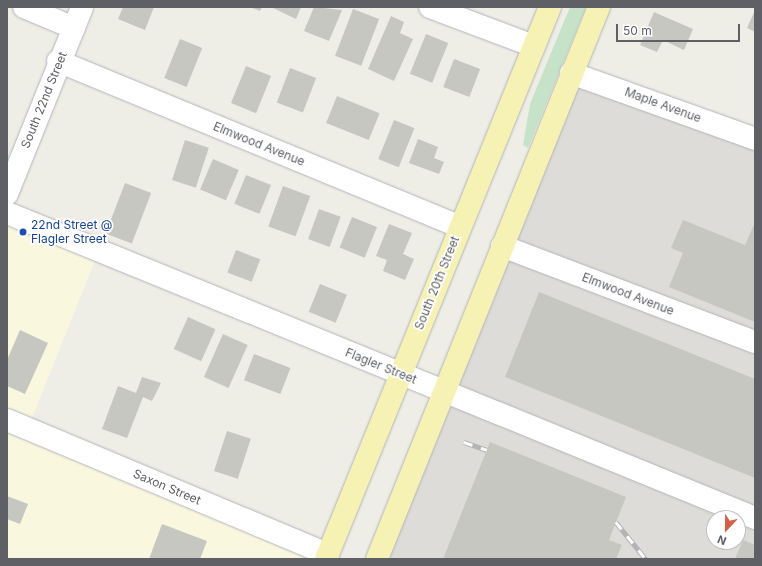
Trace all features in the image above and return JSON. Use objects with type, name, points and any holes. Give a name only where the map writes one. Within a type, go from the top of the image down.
[{"type":"main road","name":"South 20th Street","points":[[327,556],[550,7]]},
{"type":"main road","points":[[377,559],[443,391],[599,7]]},
{"type":"street","points":[[24,7],[74,28]]},
{"type":"street","name":"South 22nd Street","points":[[7,194],[58,60],[74,28],[82,7]]},
{"type":"street","points":[[430,7],[534,46]]},
{"type":"street","name":"Elmwood Avenue","points":[[58,60],[460,227]]},
{"type":"street","name":"Maple Avenue","points":[[571,73],[755,139]]},
{"type":"street","name":"Flagler Street","points":[[7,214],[755,518]]},
{"type":"street","name":"Elmwood Avenue","points":[[502,246],[755,342]]},
{"type":"street","name":"Saxon Street","points":[[7,420],[327,556]]},
{"type":"shaded area","points":[[573,72],[755,139],[755,559],[378,559]]},
{"type":"shaded area","points":[[7,209],[100,248],[27,431],[326,559],[7,559]]},
{"type":"green space","points":[[570,7],[586,7],[528,148],[523,145],[530,104]]},
{"type":"building","points":[[123,7],[154,7],[145,30],[118,19]]},
{"type":"building","points":[[250,7],[262,7],[260,11]]},
{"type":"building","points":[[271,7],[301,7],[296,19]]},
{"type":"building","points":[[314,7],[342,10],[329,41],[304,31]]},
{"type":"building","points":[[353,9],[379,19],[361,66],[335,56]]},
{"type":"building","points":[[755,10],[755,32],[747,28]]},
{"type":"building","points":[[654,12],[693,29],[684,50],[663,40],[657,52],[640,45]]},
{"type":"building","points":[[391,16],[404,22],[400,33],[413,39],[394,81],[368,69]]},
{"type":"building","points":[[426,34],[448,43],[432,83],[410,74]]},
{"type":"building","points":[[180,39],[202,48],[187,87],[164,78]]},
{"type":"building","points":[[454,59],[480,69],[469,97],[443,87]]},
{"type":"building","points":[[246,66],[271,76],[256,113],[231,103]]},
{"type":"building","points":[[290,68],[316,78],[303,113],[277,103]]},
{"type":"building","points":[[337,96],[380,113],[369,140],[326,123]]},
{"type":"building","points":[[394,120],[414,128],[399,167],[378,159]]},
{"type":"building","points":[[418,139],[438,147],[434,158],[444,162],[439,174],[409,163]]},
{"type":"building","points":[[185,140],[209,148],[196,188],[172,180]]},
{"type":"building","points":[[213,159],[239,170],[226,200],[200,189]]},
{"type":"building","points":[[246,175],[271,185],[259,214],[234,204]]},
{"type":"building","points":[[125,183],[151,193],[132,243],[106,233]]},
{"type":"building","points":[[283,186],[310,196],[296,236],[268,226]]},
{"type":"building","points":[[319,209],[341,217],[330,247],[308,239]]},
{"type":"building","points":[[352,217],[377,227],[365,258],[340,248]]},
{"type":"building","points":[[683,220],[745,245],[755,222],[755,322],[669,287],[683,253],[671,248]]},
{"type":"building","points":[[389,224],[412,233],[403,254],[414,259],[405,280],[383,271],[387,260],[376,256]]},
{"type":"building","points":[[236,250],[260,259],[252,282],[227,272]]},
{"type":"building","points":[[320,284],[347,295],[336,323],[309,312]]},
{"type":"building","points":[[539,292],[755,379],[755,478],[505,377]]},
{"type":"building","points":[[188,317],[215,329],[201,361],[174,349]]},
{"type":"building","points":[[20,330],[48,343],[25,394],[7,386],[7,360]]},
{"type":"building","points":[[223,334],[248,345],[229,388],[204,377]]},
{"type":"building","points":[[254,354],[290,368],[280,394],[244,380]]},
{"type":"building","points":[[142,377],[161,383],[152,401],[143,397],[127,438],[102,429],[118,386],[136,393]]},
{"type":"building","points":[[227,431],[251,439],[238,479],[214,471]]},
{"type":"building","points":[[490,442],[626,497],[609,540],[622,545],[616,559],[443,559]]},
{"type":"building","points":[[7,496],[28,504],[20,524],[7,519]]},
{"type":"building","points":[[162,524],[207,541],[200,559],[149,559]]},
{"type":"building","points":[[746,541],[755,545],[755,559],[735,559],[739,550],[746,550]]},
{"type":"railway","points":[[464,442],[487,450]]},
{"type":"railway","points":[[616,522],[646,559]]},
{"type":"place","name":"22nd Street @ Flagler Street","points":[[23,232]]}]
